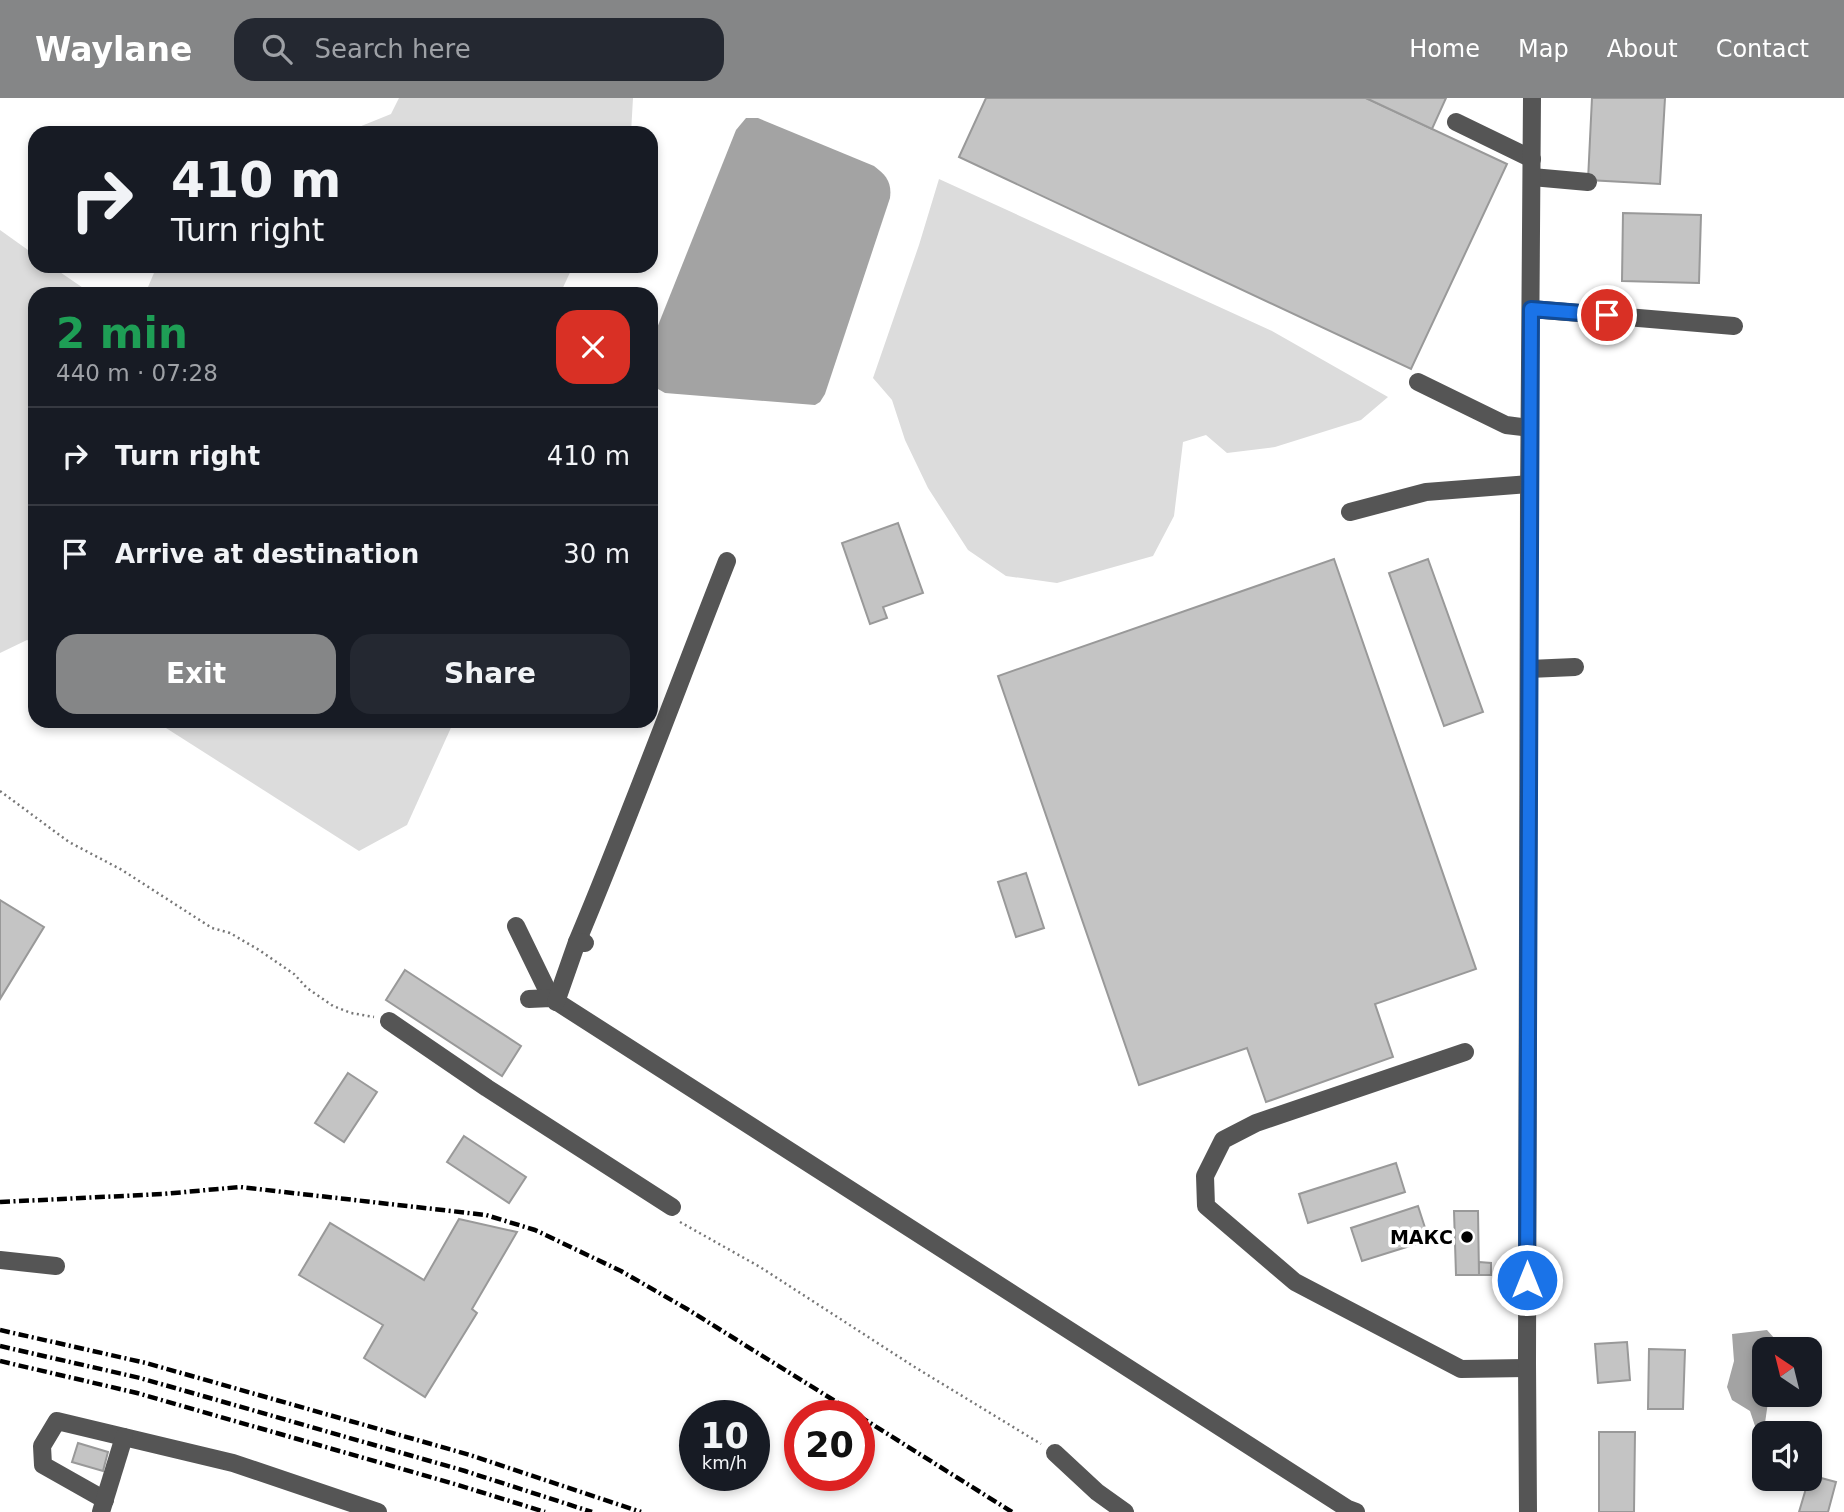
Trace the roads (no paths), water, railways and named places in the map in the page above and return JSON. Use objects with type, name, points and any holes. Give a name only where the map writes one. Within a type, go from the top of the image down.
[{"type":"street","points":[[1528,1512],[1532,98]]},
{"type":"street","points":[[1456,122],[1532,168],[1588,182]]},
{"type":"street","points":[[1531,309],[1734,326]]},
{"type":"street","points":[[1418,382],[1506,425],[1530,428]]},
{"type":"street","points":[[1350,512],[1426,492],[1529,484]]},
{"type":"street","points":[[554,1000],[581,943],[727,561]]},
{"type":"street","points":[[1529,668],[1575,667]]},
{"type":"street","points":[[516,926],[554,1000],[1336,1502],[1356,1512]]},
{"type":"street","points":[[529,999],[554,1000]]},
{"type":"street","points":[[388,1021],[672,1207]]},
{"type":"street","points":[[1465,1052],[1256,1123],[1223,1140],[1205,1176],[1206,1206],[1295,1282],[1461,1369],[1527,1368]]},
{"type":"street","points":[[0,1260],[56,1266]]},
{"type":"street","points":[[124,1437],[103,1506],[43,1465],[42,1446],[57,1421],[233,1463],[378,1512]]},
{"type":"street","points":[[1055,1453],[1097,1492],[1125,1512]]},
{"type":"railway","points":[[0,1202],[163,1194],[240,1187],[486,1215],[535,1230],[621,1271],[833,1400]]},
{"type":"railway","points":[[0,1330],[146,1363],[470,1455],[641,1512]]},
{"type":"railway","points":[[0,1346],[140,1378],[465,1471],[592,1512]]},
{"type":"railway","points":[[0,1361],[137,1393],[545,1512]]},
{"type":"railway","points":[[875,1426],[1012,1512]]},
{"type":"place","name":"МАКС","points":[[1467,1237]]}]
